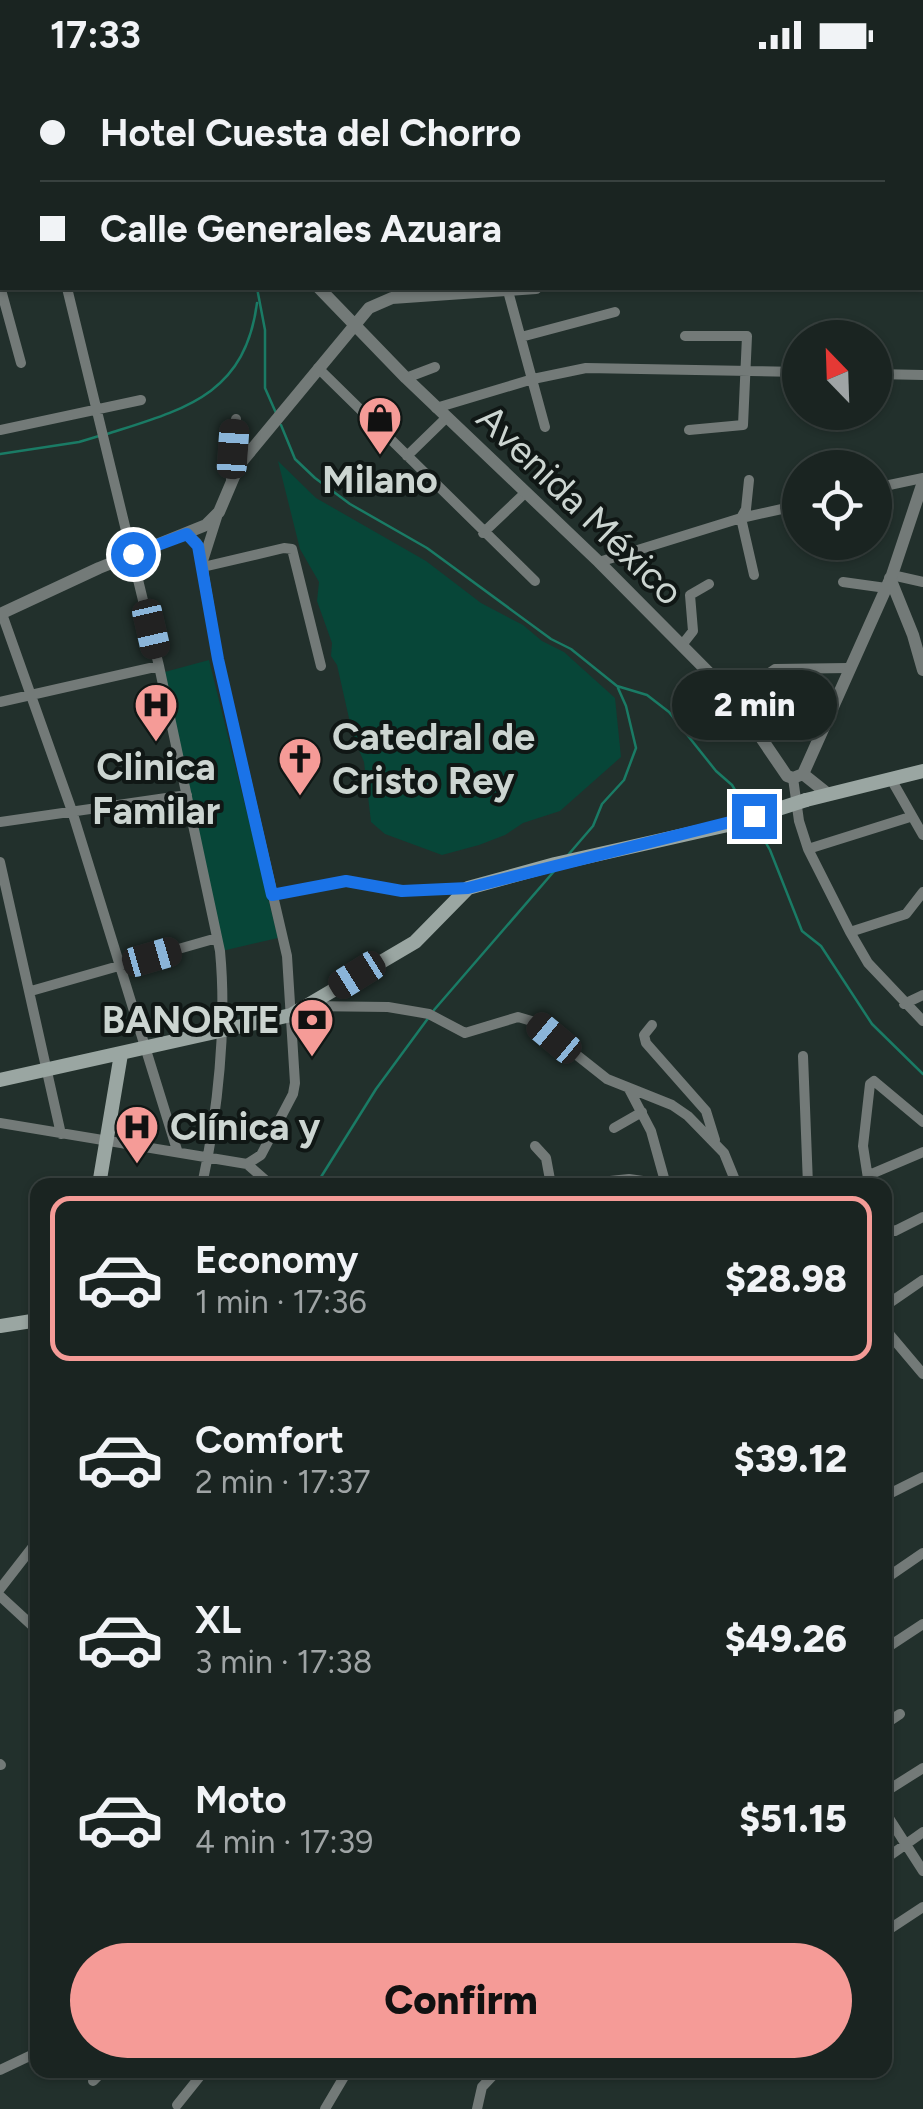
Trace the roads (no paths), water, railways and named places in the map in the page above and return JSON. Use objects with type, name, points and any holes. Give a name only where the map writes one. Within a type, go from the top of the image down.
[{"type":"main road","points":[[0,1080],[291,1015],[415,942],[468,888],[728,825],[923,770]]},
{"type":"main road","points":[[100,1178],[121,1054]]},
{"type":"main road","points":[[0,1326],[30,1321]]},
{"type":"street","points":[[2,290],[20,363]]},
{"type":"street","points":[[68,290],[160,666],[217,938],[224,988],[222,1029],[203,1178]]},
{"type":"street","name":"Avenida México","points":[[321,290],[441,413],[734,698],[794,776],[828,794]]},
{"type":"street","points":[[203,566],[231,480],[270,424],[368,308],[392,298],[517,290]]},
{"type":"street","points":[[508,291],[545,426]]},
{"type":"street","points":[[521,336],[614,312]]},
{"type":"street","points":[[684,336],[747,336],[744,425],[690,430]]},
{"type":"street","points":[[406,378],[435,367]]},
{"type":"street","points":[[318,368],[535,581]]},
{"type":"street","points":[[408,456],[441,413],[533,379],[586,368],[782,371]]},
{"type":"street","points":[[892,374],[923,375]]},
{"type":"street","points":[[0,430],[100,412],[141,400]]},
{"type":"street","points":[[231,480],[236,419]]},
{"type":"street","points":[[749,480],[746,509],[741,518],[754,574]]},
{"type":"street","points":[[892,485],[923,480],[919,510],[889,581],[794,776],[799,822],[808,848],[850,932],[868,963],[923,1021]]},
{"type":"street","points":[[483,533],[524,493]]},
{"type":"street","points":[[598,562],[782,509]]},
{"type":"street","points":[[177,1150],[72,812],[1,614],[133,554],[206,526],[219,512]]},
{"type":"street","points":[[187,534],[197,542],[203,566],[218,659],[287,956],[293,1094],[251,1163]]},
{"type":"street","points":[[203,566],[292,549],[322,666]]},
{"type":"street","points":[[889,581],[914,635],[923,670]]},
{"type":"street","points":[[843,582],[923,582]]},
{"type":"street","points":[[682,646],[693,632],[690,594],[709,584]]},
{"type":"street","points":[[0,702],[160,666]]},
{"type":"street","points":[[734,698],[775,669],[848,668]]},
{"type":"street","points":[[891,778],[923,834]]},
{"type":"street","points":[[0,822],[187,796]]},
{"type":"street","points":[[808,848],[910,817]]},
{"type":"street","points":[[0,862],[62,1134]]},
{"type":"street","points":[[272,895],[346,881],[402,891],[468,888]]},
{"type":"street","points":[[850,932],[906,914],[923,892]]},
{"type":"street","points":[[31,991],[217,938]]},
{"type":"street","points":[[904,1004],[923,995]]},
{"type":"street","points":[[306,1006],[388,1007],[430,1014],[465,1033],[518,1017],[535,1022],[608,1079],[672,1105],[688,1116],[724,1153],[734,1178]]},
{"type":"street","points":[[652,1025],[644,1035],[646,1043],[706,1110],[717,1146]]},
{"type":"street","points":[[804,1056],[808,1178]]},
{"type":"street","points":[[869,1178],[863,1146],[868,1092],[874,1080],[923,1122]]},
{"type":"street","points":[[629,1089],[651,1131],[665,1178]]},
{"type":"street","points":[[614,1128],[642,1112]]},
{"type":"street","points":[[0,1123],[251,1163],[265,1178]]},
{"type":"street","points":[[535,1146],[546,1158],[550,1178]]},
{"type":"street","points":[[873,1178],[923,1152]]},
{"type":"street","points":[[892,1229],[923,1217]]},
{"type":"street","points":[[892,1301],[923,1280]]},
{"type":"street","points":[[892,1337],[923,1374]]},
{"type":"street","points":[[892,1492],[923,1477]]},
{"type":"street","points":[[30,1551],[0,1593],[30,1623]]},
{"type":"street","points":[[892,1574],[923,1553]]},
{"type":"street","points":[[892,1644],[923,1624]]},
{"type":"street","points":[[892,1719],[900,1714]]},
{"type":"street","points":[[892,1788],[923,1768]]},
{"type":"street","points":[[892,1822],[923,1871]]},
{"type":"street","points":[[892,1855],[923,1832]]},
{"type":"street","points":[[892,1927],[923,1907]]},
{"type":"street","points":[[0,2070],[30,2056]]},
{"type":"street","points":[[93,2081],[96,2078]]},
{"type":"street","points":[[177,2105],[198,2078]]},
{"type":"street","points":[[326,2109],[343,2078]]},
{"type":"street","points":[[477,2109],[482,2087],[490,2078]]},
{"type":"waterway","points":[[257,290],[265,330],[265,388],[276,413]]},
{"type":"waterway","points":[[107,434],[162,416],[207,394],[239,359],[257,303]]},
{"type":"waterway","points":[[281,425],[295,459],[350,504],[427,548],[617,686],[647,695],[669,712],[732,785],[747,810]]},
{"type":"waterway","points":[[0,454],[99,436]]},
{"type":"waterway","points":[[568,855],[593,826],[602,804],[624,780],[636,748],[618,688]]},
{"type":"waterway","points":[[754,822],[770,850],[802,931],[821,946],[872,1024],[923,1074]]},
{"type":"waterway","points":[[434,1010],[556,869]]},
{"type":"waterway","points":[[320,1178],[376,1089],[429,1017]]},
{"type":"place","name":"Milano","points":[[380,456]]},
{"type":"place","name":"Clinica Familar","points":[[156,743]]},
{"type":"place","name":"Catedral de Cristo Rey","points":[[300,797]]},
{"type":"place","name":"BANORTE","points":[[312,1058]]},
{"type":"place","name":"Clínica y","points":[[137,1165]]}]
